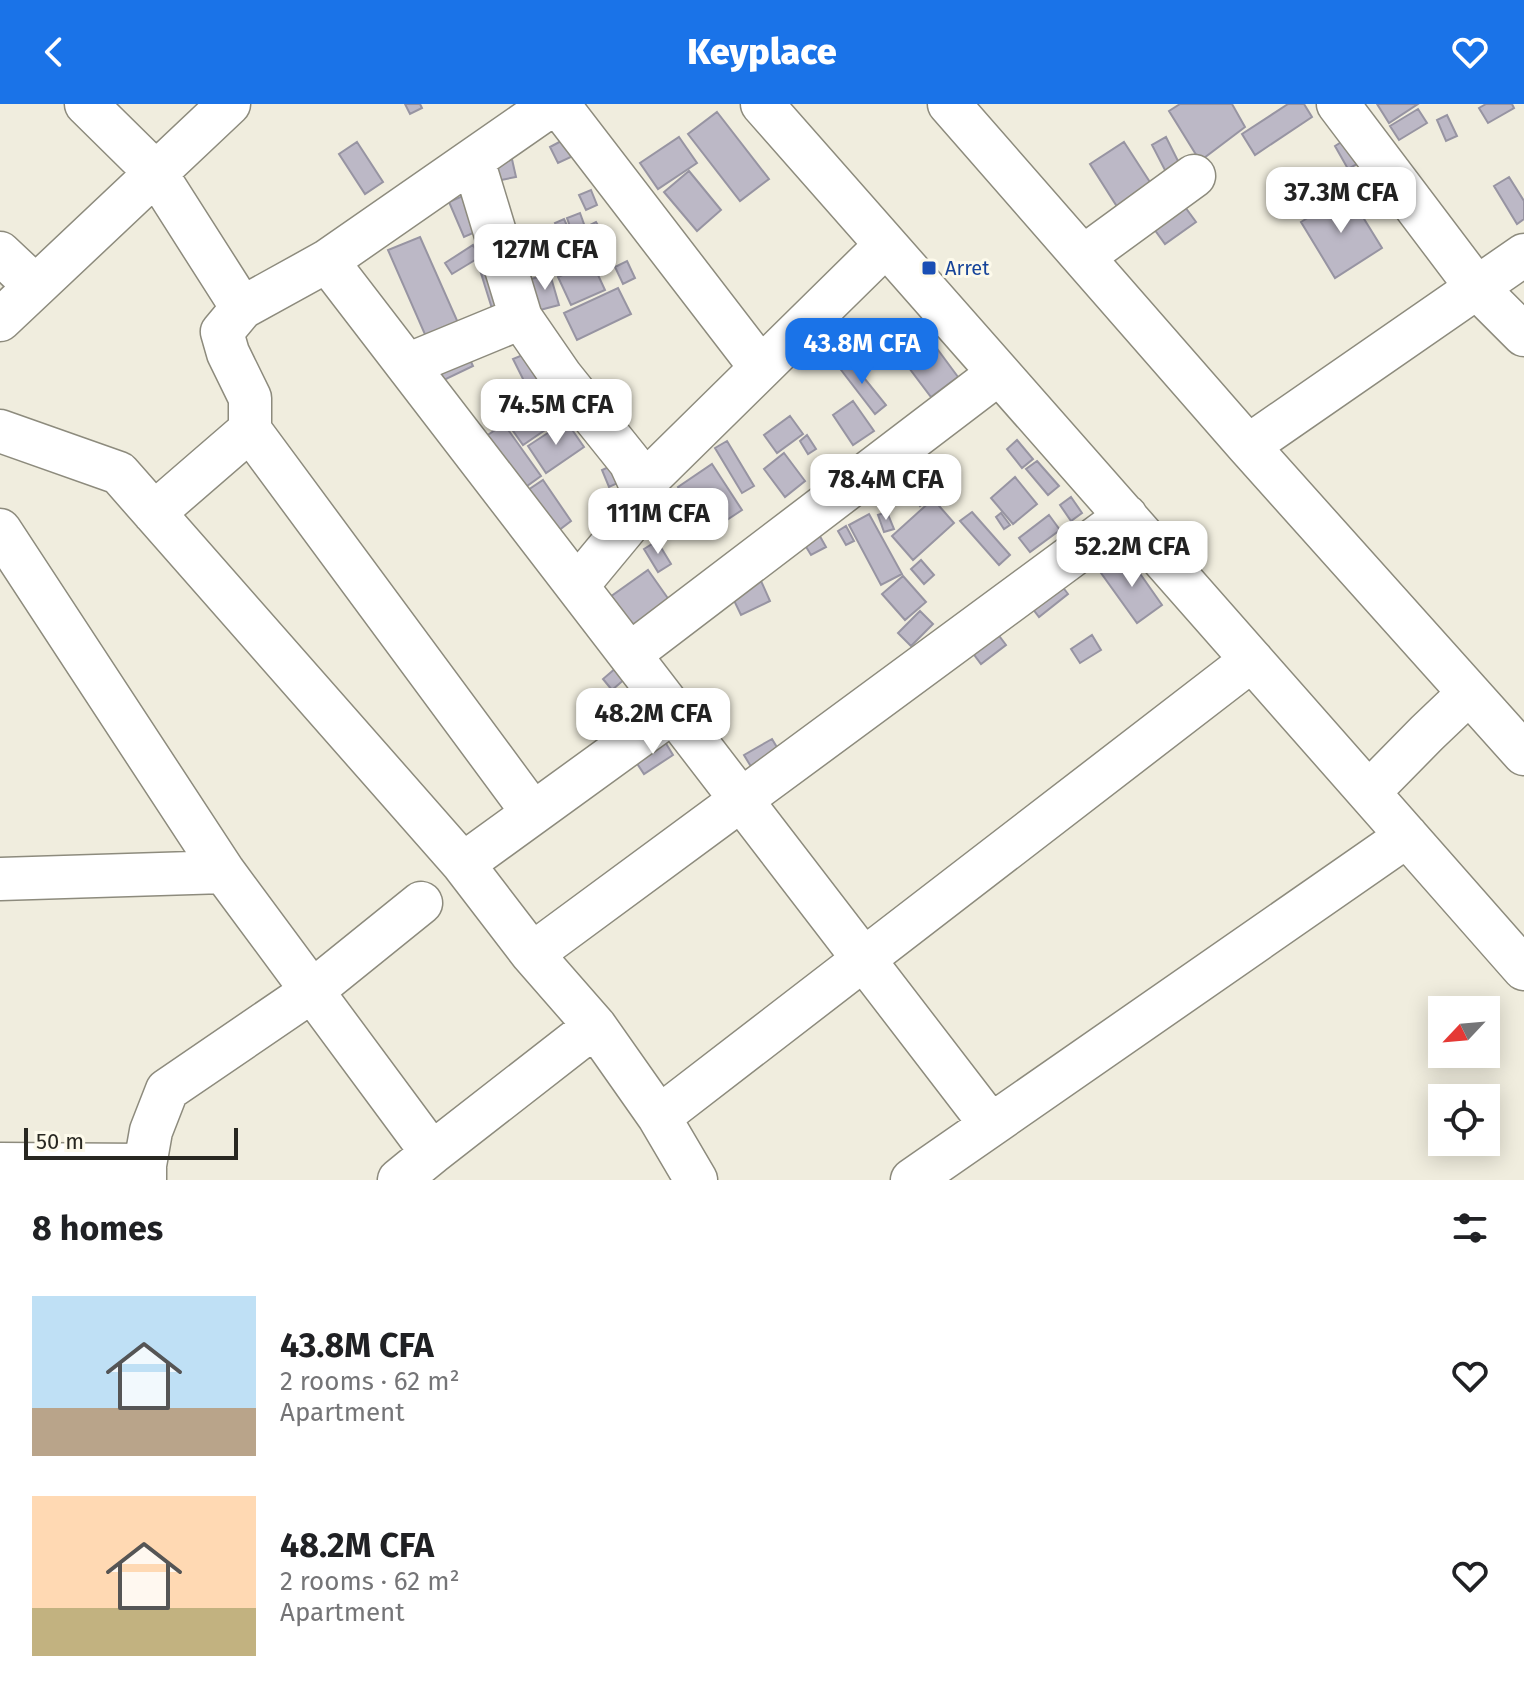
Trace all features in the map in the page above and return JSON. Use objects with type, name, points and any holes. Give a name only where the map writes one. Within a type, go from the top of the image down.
[{"type":"street","points":[[86,104],[156,173],[242,308]]},
{"type":"street","points":[[0,320],[229,104]]},
{"type":"street","points":[[533,813],[250,430],[250,398],[228,353],[222,332],[242,308],[327,261],[556,104],[761,368]]},
{"type":"street","points":[[762,104],[1524,969]]},
{"type":"street","points":[[949,104],[1248,446],[1524,754]]},
{"type":"street","points":[[1338,104],[1477,288],[1524,335]]},
{"type":"street","points":[[473,160],[521,318],[561,376],[630,462],[641,486],[640,510],[577,586]]},
{"type":"street","points":[[1083,257],[1194,176]]},
{"type":"street","points":[[641,486],[886,245]]},
{"type":"street","points":[[0,253],[35,286]]},
{"type":"street","points":[[1248,446],[1524,255]]},
{"type":"street","points":[[327,261],[991,1125]]},
{"type":"street","points":[[407,365],[521,318]]},
{"type":"street","points":[[630,654],[999,373]]},
{"type":"street","points":[[154,513],[250,430]]},
{"type":"street","points":[[0,431],[119,473],[463,864],[532,954],[595,1026],[659,1117],[696,1180]]},
{"type":"street","points":[[532,954],[1126,516]]},
{"type":"street","points":[[0,530],[224,872],[432,1153]]},
{"type":"street","points":[[659,1117],[1252,660]]},
{"type":"street","points":[[1369,792],[1469,693]]},
{"type":"street","points":[[463,864],[674,711]]},
{"type":"street","points":[[912,1180],[1407,836]]},
{"type":"street","points":[[0,879],[224,872]]},
{"type":"street","points":[[0,1164],[145,1172],[151,1131],[167,1090],[312,991],[421,903]]},
{"type":"street","points":[[399,1180],[595,1026]]},
{"type":"building","points":[[405,104],[420,104],[422,108],[410,114]]},
{"type":"building","points":[[1180,104],[1232,104],[1245,127],[1200,161],[1169,111]]},
{"type":"building","points":[[1288,104],[1304,104],[1312,117],[1255,155],[1242,134]]},
{"type":"building","points":[[1377,104],[1418,104],[1389,123]]},
{"type":"building","points":[[1486,104],[1512,104],[1514,108],[1488,123],[1479,108]]},
{"type":"building","points":[[1418,109],[1427,123],[1399,140],[1390,126]]},
{"type":"building","points":[[717,112],[769,179],[740,201],[688,134]]},
{"type":"building","points":[[1447,115],[1457,136],[1446,141],[1437,120]]},
{"type":"building","points":[[679,137],[697,163],[658,189],[640,163]]},
{"type":"building","points":[[1166,137],[1181,167],[1167,174],[1152,145]]},
{"type":"building","points":[[1348,138],[1361,162],[1348,169],[1335,146]]},
{"type":"building","points":[[565,139],[573,156],[558,163],[550,147]]},
{"type":"building","points":[[357,142],[383,182],[365,194],[339,154]]},
{"type":"building","points":[[1124,142],[1157,193],[1123,216],[1090,164]]},
{"type":"building","points":[[509,146],[516,177],[496,181],[489,150]]},
{"type":"building","points":[[689,171],[721,210],[697,231],[664,192]]},
{"type":"building","points":[[1509,177],[1524,201],[1524,219],[1517,224],[1494,186]]},
{"type":"building","points":[[591,190],[597,205],[586,210],[579,195]]},
{"type":"building","points":[[1348,193],[1382,248],[1335,278],[1301,222]]},
{"type":"building","points":[[465,195],[480,230],[464,237],[449,202]]},
{"type":"building","points":[[1180,200],[1196,222],[1165,244],[1149,222]]},
{"type":"building","points":[[580,213],[585,227],[572,232],[567,218]]},
{"type":"building","points":[[564,219],[569,230],[560,234],[555,223]]},
{"type":"building","points":[[596,222],[603,234],[594,238],[588,226]]},
{"type":"building","points":[[542,231],[552,261],[524,271],[514,241]]},
{"type":"building","points":[[420,237],[459,325],[427,339],[388,250]]},
{"type":"building","points":[[473,245],[480,257],[452,274],[445,263]]},
{"type":"building","points":[[627,261],[635,278],[623,284],[615,267]]},
{"type":"building","points":[[495,262],[510,310],[494,315],[479,267]]},
{"type":"building","points":[[592,262],[605,290],[571,305],[558,277]]},
{"type":"building","points":[[550,274],[559,305],[540,310],[531,279]]},
{"type":"building","points":[[618,288],[631,314],[577,340],[564,313]]},
{"type":"building","points":[[896,325],[906,340],[862,370],[851,356]]},
{"type":"building","points":[[927,335],[958,377],[931,397],[900,356]]},
{"type":"building","points":[[466,351],[473,366],[444,380],[437,365]]},
{"type":"building","points":[[525,354],[539,383],[528,389],[513,359]]},
{"type":"building","points":[[848,358],[886,405],[875,414],[838,366]]},
{"type":"building","points":[[545,390],[564,417],[523,445],[504,418]]},
{"type":"building","points":[[853,401],[874,431],[853,445],[833,415]]},
{"type":"building","points":[[790,416],[803,434],[777,453],[764,435]]},
{"type":"building","points":[[566,421],[584,447],[546,473],[528,446]]},
{"type":"building","points":[[504,424],[541,476],[520,491],[482,439]]},
{"type":"building","points":[[807,435],[816,449],[808,454],[800,441]]},
{"type":"building","points":[[1017,440],[1033,459],[1022,468],[1007,449]]},
{"type":"building","points":[[727,441],[754,486],[742,493],[715,448]]},
{"type":"building","points":[[784,453],[805,481],[785,497],[764,469]]},
{"type":"building","points":[[1037,461],[1059,486],[1048,495],[1026,469]]},
{"type":"building","points":[[712,464],[742,510],[707,533],[678,487]]},
{"type":"building","points":[[613,465],[620,482],[609,487],[602,470]]},
{"type":"building","points":[[913,465],[933,496],[920,506],[900,474]]},
{"type":"building","points":[[1015,477],[1037,504],[1013,524],[991,498]]},
{"type":"building","points":[[543,480],[571,521],[554,534],[525,492]]},
{"type":"building","points":[[1071,497],[1082,513],[1071,521],[1060,505]]},
{"type":"building","points":[[933,499],[954,523],[913,560],[892,536]]},
{"type":"building","points":[[887,512],[894,529],[884,532],[878,515]]},
{"type":"building","points":[[972,512],[1010,555],[999,565],[960,521]]},
{"type":"building","points":[[1001,513],[1010,525],[1004,529],[996,517]]},
{"type":"building","points":[[869,514],[902,574],[881,585],[849,525]]},
{"type":"building","points":[[1049,515],[1060,530],[1030,552],[1019,538]]},
{"type":"building","points":[[846,526],[854,541],[846,545],[838,531]]},
{"type":"building","points":[[817,531],[826,547],[811,555],[802,540]]},
{"type":"building","points":[[657,541],[671,564],[658,572],[644,549]]},
{"type":"building","points":[[1127,555],[1162,605],[1137,623],[1101,573]]},
{"type":"building","points":[[921,560],[934,575],[924,584],[911,569]]},
{"type":"building","points":[[648,570],[674,607],[636,634],[610,597]]},
{"type":"building","points":[[757,572],[770,601],[741,615],[727,586]]},
{"type":"building","points":[[903,576],[926,602],[905,620],[882,594]]},
{"type":"building","points":[[1058,581],[1068,594],[1039,617],[1029,604]]},
{"type":"building","points":[[920,611],[933,624],[911,646],[898,633]]},
{"type":"building","points":[[994,629],[1006,645],[981,664],[969,648]]},
{"type":"building","points":[[1092,635],[1101,650],[1080,663],[1071,649]]},
{"type":"building","points":[[624,661],[633,672],[612,690],[603,679]]},
{"type":"building","points":[[662,737],[673,755],[644,774],[632,756]]},
{"type":"building","points":[[772,739],[781,754],[753,770],[744,755]]},
{"type":"place","name":"Arret","points":[[929,268]]}]
